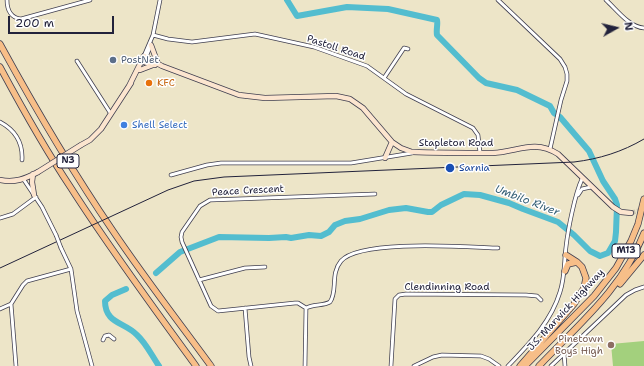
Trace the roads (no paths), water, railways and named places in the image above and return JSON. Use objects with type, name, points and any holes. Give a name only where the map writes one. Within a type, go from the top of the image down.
[{"type":"highway","name":"N3","points":[[0,44],[84,188],[210,366]]},
{"type":"highway","name":"N3","points":[[0,67],[37,134],[70,188],[147,299],[196,366]]},
{"type":"highway","name":"J.S. Marwick Highway","points":[[525,366],[594,296],[616,268],[631,241],[641,214],[644,199]]},
{"type":"highway","name":"J.S. Marwick Highway","points":[[539,366],[608,296],[629,263],[644,233]]},
{"type":"highway","points":[[520,366],[580,295],[584,288],[586,278],[582,266],[566,255]]},
{"type":"highway","points":[[608,296],[644,255]]},
{"type":"highway","points":[[564,271],[568,264],[577,262]]},
{"type":"main road","points":[[140,70],[147,66],[159,65],[151,45]]},
{"type":"main road","points":[[0,180],[13,182],[24,180],[97,134],[140,70],[144,59]]},
{"type":"main road","points":[[129,86],[144,59]]},
{"type":"main road","name":"Stapleton Road","points":[[144,59],[239,94],[265,98],[336,96],[350,99],[363,108],[392,142],[401,148],[412,152],[494,153],[530,146],[550,149],[565,160],[582,179],[612,207],[621,212],[631,213]]},
{"type":"main road","points":[[385,158],[392,142]]},
{"type":"main road","points":[[35,173],[32,182],[35,196]]},
{"type":"street","points":[[7,0],[8,9],[11,14],[16,18],[21,19],[90,0]]},
{"type":"street","points":[[144,59],[151,45],[160,0]]},
{"type":"street","points":[[498,0],[562,61],[567,74],[567,80],[550,149]]},
{"type":"street","points":[[606,0],[632,24],[638,28],[644,29]]},
{"type":"street","name":"Pastoll Road","points":[[152,36],[192,42],[255,34],[318,49],[359,63],[384,78],[406,94],[473,128],[478,135],[480,152]]},
{"type":"street","points":[[144,59],[152,36]]},
{"type":"street","points":[[384,78],[404,48],[408,49]]},
{"type":"street","points":[[77,62],[111,114]]},
{"type":"street","points":[[0,122],[13,131],[19,141],[22,160]]},
{"type":"street","points":[[171,175],[207,165],[221,163],[347,164],[412,152]]},
{"type":"street","points":[[508,366],[536,336],[548,320],[560,292],[568,238],[582,179]]},
{"type":"street","points":[[24,180],[45,212],[71,269],[76,306],[92,366]]},
{"type":"street","points":[[577,196],[582,189],[591,187]]},
{"type":"street","name":"Peace Crescent","points":[[245,308],[218,311],[214,309],[211,306],[188,257],[182,242],[181,234],[200,206],[210,200],[375,194]]},
{"type":"street","points":[[0,218],[13,214],[35,196]]},
{"type":"street","points":[[306,308],[314,305],[329,304],[332,300],[335,270],[344,258],[356,253],[396,246],[498,248]]},
{"type":"street","points":[[199,280],[245,268],[265,267]]},
{"type":"street","points":[[16,366],[11,304],[22,285],[27,281],[71,269]]},
{"type":"street","points":[[551,366],[626,295],[644,287]]},
{"type":"street","name":"Clendinning Road","points":[[391,366],[395,299],[399,295],[526,295],[537,296],[542,300]]},
{"type":"street","points":[[251,365],[245,308],[298,303],[306,308]]},
{"type":"street","points":[[0,309],[11,304]]},
{"type":"street","points":[[305,366],[306,308]]},
{"type":"street","points":[[103,340],[105,336],[109,335],[114,339]]},
{"type":"street","points":[[564,353],[565,366]]},
{"type":"street","points":[[414,366],[432,357],[442,355],[481,356],[489,359],[499,366]]},
{"type":"waterway","name":"Umbilo River","points":[[156,273],[180,252],[219,237],[291,238],[309,235],[321,236],[329,232],[335,225],[345,221],[360,219],[389,210],[406,208],[432,212],[441,205],[464,194],[480,195],[509,203],[558,222],[590,251],[600,256],[608,253],[615,241],[617,205],[615,199],[603,181],[589,151],[560,117],[554,113],[550,106],[517,90],[486,83],[479,78],[437,35],[437,20],[388,9],[347,7],[297,16],[287,0]]},
{"type":"waterway","name":"Umbilo River","points":[[126,289],[112,295],[105,301],[108,314],[116,322],[132,331],[140,338],[159,366]]},
{"type":"tunnel","points":[[631,213],[644,209]]},
{"type":"railway","points":[[0,268],[168,190],[194,181],[224,177],[574,162],[610,154],[627,148],[644,139]]},
{"type":"place","name":"PostNet","points":[[113,60]]},
{"type":"place","name":"KFC","points":[[149,83]]},
{"type":"place","name":"Shell Select","points":[[124,125]]},
{"type":"place","name":"Sarnia","points":[[450,168]]},
{"type":"place","name":"Pinetown Boys High","points":[[611,345]]}]
